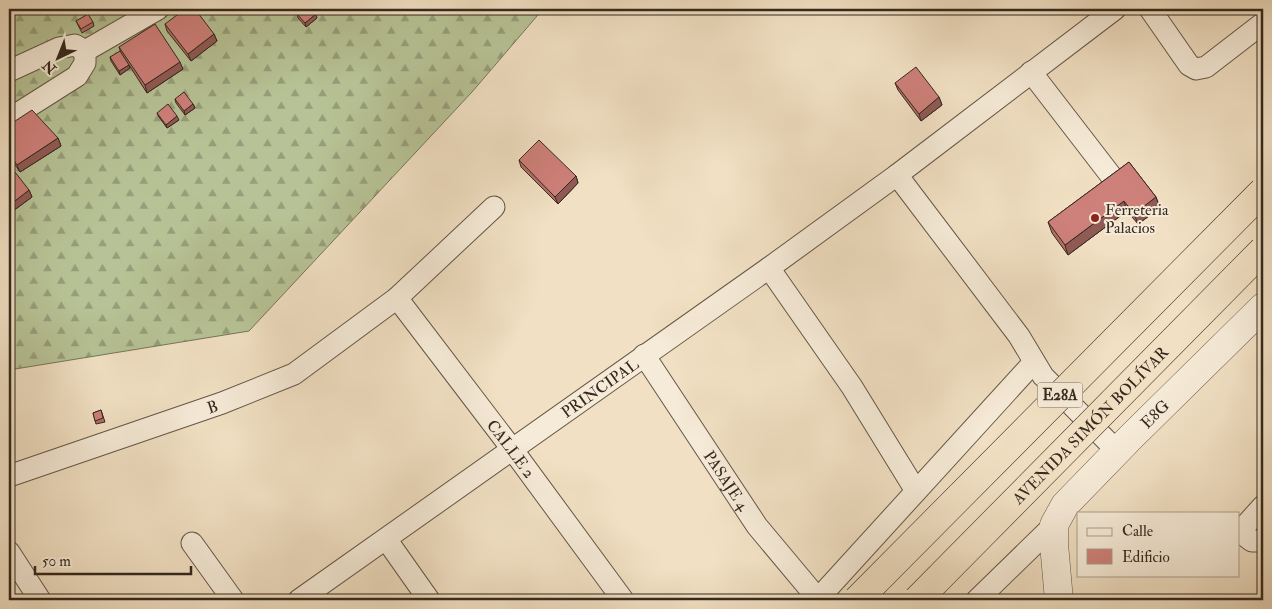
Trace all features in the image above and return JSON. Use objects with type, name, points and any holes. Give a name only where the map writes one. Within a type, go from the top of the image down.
[{"type":"highway","name":"E28A","points":[[857,600],[1263,191]]},
{"type":"highway","name":"AVENIDA SIMÓN BOLÍVAR","points":[[917,600],[1263,250]]},
{"type":"street","points":[[85,51],[158,9]]},
{"type":"street","name":"PRINCIPAL","points":[[299,600],[769,268],[897,175],[1115,9]]},
{"type":"street","points":[[1150,9],[1189,65],[1196,69],[1206,67],[1263,23]]},
{"type":"street","points":[[9,71],[59,48],[75,45],[85,51]]},
{"type":"street","points":[[9,119],[77,76],[85,63],[85,51]]},
{"type":"street","points":[[1031,72],[1115,181]]},
{"type":"street","points":[[897,175],[1020,336],[1034,362],[1050,384],[1117,451]]},
{"type":"street","points":[[397,298],[494,206]]},
{"type":"street","points":[[769,268],[852,388],[916,492]]},
{"type":"street","name":"CALLE 2","points":[[397,298],[512,449],[623,600]]},
{"type":"street","name":"B","points":[[9,476],[222,403],[294,374],[397,298]]},
{"type":"street","name":"E8G","points":[[978,600],[1054,525],[1064,505],[1263,307]]},
{"type":"street","name":"PASAJE 4","points":[[644,355],[757,526],[818,600]]},
{"type":"street","points":[[818,600],[1034,362]]},
{"type":"street","points":[[1254,538],[1244,527],[1263,506]]},
{"type":"street","name":"E8G","points":[[1054,525],[1058,600]]},
{"type":"street","points":[[386,539],[428,600]]},
{"type":"street","points":[[192,543],[233,600]]},
{"type":"street","points":[[9,552],[40,600]]},
{"type":"green space","points":[[9,9],[543,9],[472,92],[249,331],[9,370]]},
{"type":"building","points":[[185,9],[195,9],[214,34],[188,54],[165,24]]},
{"type":"building","points":[[304,9],[311,9],[316,14],[305,23],[297,14]]},
{"type":"building","points":[[88,14],[93,22],[81,29],[76,21]]},
{"type":"building","points":[[155,24],[180,62],[145,85],[119,47]]},
{"type":"building","points":[[120,51],[129,65],[119,71],[110,57]]},
{"type":"building","points":[[916,67],[939,97],[919,114],[895,83]]},
{"type":"building","points":[[184,92],[193,104],[184,111],[175,99]]},
{"type":"building","points":[[168,104],[177,116],[166,125],[157,113]]},
{"type":"building","points":[[32,110],[58,138],[17,165],[9,153],[9,125]]},
{"type":"building","points":[[539,140],[576,176],[555,197],[519,160]]},
{"type":"building","name":"Ferreteria Palacios","points":[[1129,162],[1156,197],[1134,214],[1124,201],[1065,245],[1048,222]]},
{"type":"building","points":[[15,172],[29,190],[11,204],[9,201],[9,176]]},
{"type":"building","points":[[101,410],[103,418],[95,421],[93,413]]},
{"type":"place","name":"Ferreteria Palacios","points":[[1095,218]]}]
